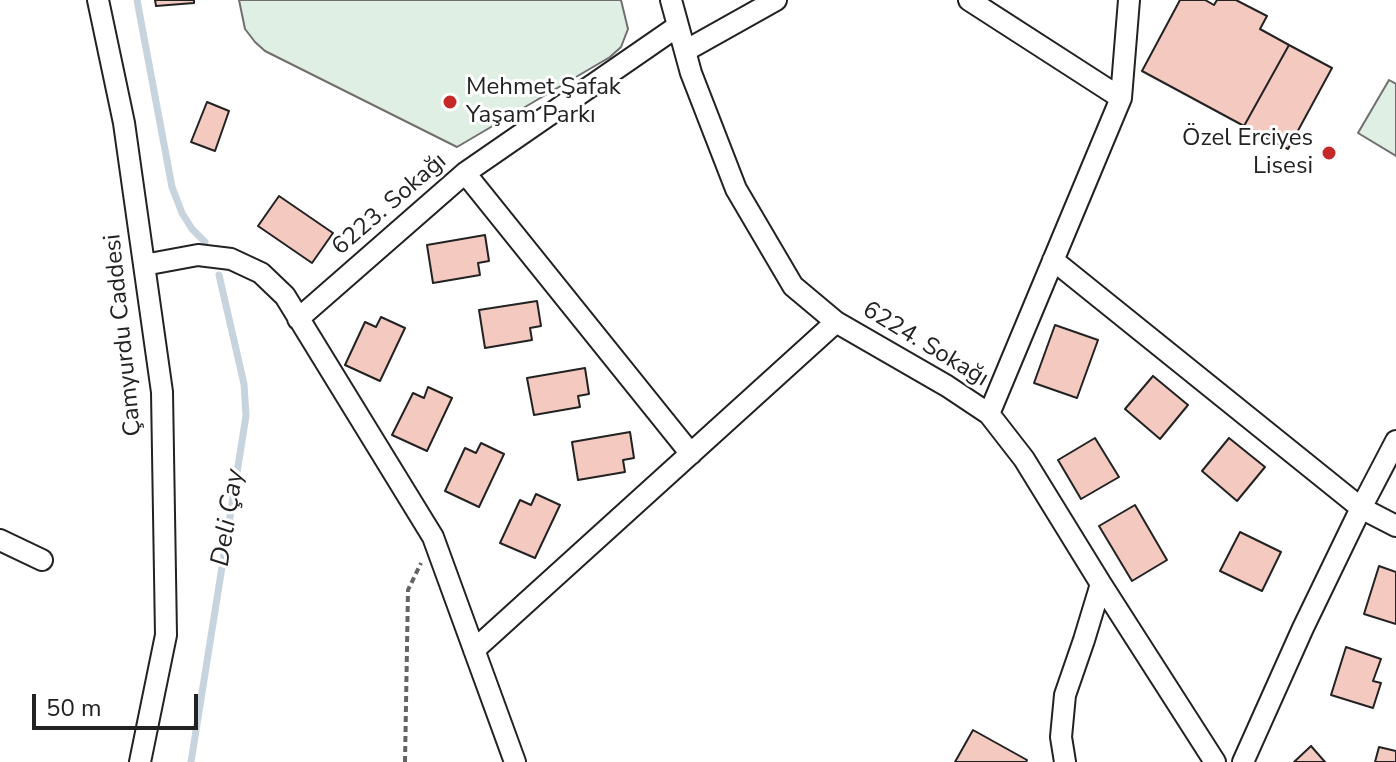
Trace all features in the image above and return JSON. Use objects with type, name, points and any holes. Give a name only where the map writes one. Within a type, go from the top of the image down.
[{"type":"street","name":"Çamyurdu Caddesi","points":[[98,0],[124,123],[162,392],[166,635],[140,762]]},
{"type":"street","name":"6224. Sokağı","points":[[671,0],[691,73],[736,189],[793,286],[836,322],[989,414],[1024,459],[1215,762]]},
{"type":"street","points":[[685,51],[776,0]]},
{"type":"street","points":[[969,0],[1121,98]]},
{"type":"street","points":[[989,414],[1121,98],[1129,0]]},
{"type":"street","name":"6223. Sokağı","points":[[298,319],[465,173],[678,26]]},
{"type":"street","points":[[465,173],[691,454]]},
{"type":"street","points":[[144,265],[198,255],[231,259],[261,273],[285,296],[433,537],[515,762]]},
{"type":"street","points":[[1053,260],[1361,508],[1396,526]]},
{"type":"street","points":[[474,650],[836,322]]},
{"type":"street","points":[[1243,762],[1303,628],[1396,441]]},
{"type":"street","points":[[0,540],[42,560]]},
{"type":"street","points":[[1065,762],[1061,737],[1065,695],[1101,584]]},
{"type":"path","points":[[405,762],[408,590],[433,537]]},
{"type":"green space","name":"Mehmet Şafak Yaşam Parkı","points":[[239,0],[621,0],[628,29],[621,47],[610,57],[457,147],[265,51],[245,29]]},
{"type":"green space","points":[[1389,80],[1396,84],[1396,156],[1358,133]]},
{"type":"building","points":[[155,0],[194,0],[194,3],[156,6]]},
{"type":"building","points":[[1180,0],[1205,0],[1214,5],[1217,0],[1236,0],[1267,16],[1260,29],[1289,45],[1244,126],[1142,71]]},
{"type":"building","points":[[1289,45],[1332,68],[1288,149],[1244,126]]},
{"type":"building","points":[[207,102],[229,111],[215,151],[191,142]]},
{"type":"building","points":[[279,196],[333,233],[312,263],[258,226]]},
{"type":"building","points":[[485,235],[489,261],[478,263],[480,275],[433,283],[427,245]]},
{"type":"building","points":[[537,301],[541,326],[530,328],[532,340],[485,348],[479,310]]},
{"type":"building","points":[[381,317],[405,328],[380,381],[345,365],[365,322],[376,327]]},
{"type":"building","points":[[1055,325],[1098,340],[1077,398],[1034,383]]},
{"type":"building","points":[[585,368],[589,394],[578,396],[580,407],[534,415],[527,378]]},
{"type":"building","points":[[1153,376],[1188,405],[1160,439],[1125,409]]},
{"type":"building","points":[[428,387],[452,398],[427,451],[392,435],[413,393],[424,398]]},
{"type":"building","points":[[630,432],[634,458],[623,460],[625,472],[578,480],[572,442]]},
{"type":"building","points":[[1095,438],[1119,477],[1081,499],[1058,460]]},
{"type":"building","points":[[1229,438],[1265,467],[1237,501],[1202,471]]},
{"type":"building","points":[[481,443],[504,454],[479,507],[445,491],[465,448],[476,453]]},
{"type":"building","points":[[536,494],[560,505],[535,558],[500,543],[520,500],[531,505]]},
{"type":"building","points":[[1135,505],[1167,560],[1132,581],[1099,526]]},
{"type":"building","points":[[1240,532],[1281,552],[1262,591],[1220,571]]},
{"type":"building","points":[[1379,566],[1396,572],[1396,624],[1364,614]]},
{"type":"building","points":[[1346,647],[1381,659],[1373,681],[1381,683],[1373,708],[1331,695]]},
{"type":"building","points":[[973,730],[1027,760],[1026,762],[955,762]]},
{"type":"building","points":[[1311,746],[1325,762],[1294,762]]},
{"type":"building","points":[[1379,747],[1396,751],[1396,762],[1375,762]]},
{"type":"waterway","name":"Deli Çay","points":[[137,0],[172,187],[182,213],[205,242]]},
{"type":"waterway","name":"Deli Çay","points":[[191,762],[246,416],[244,384],[219,275]]},
{"type":"place","name":"Mehmet Şafak Yaşam Parkı","points":[[450,102]]},
{"type":"place","name":"Özel Erciyes Lisesi","points":[[1329,153]]}]
